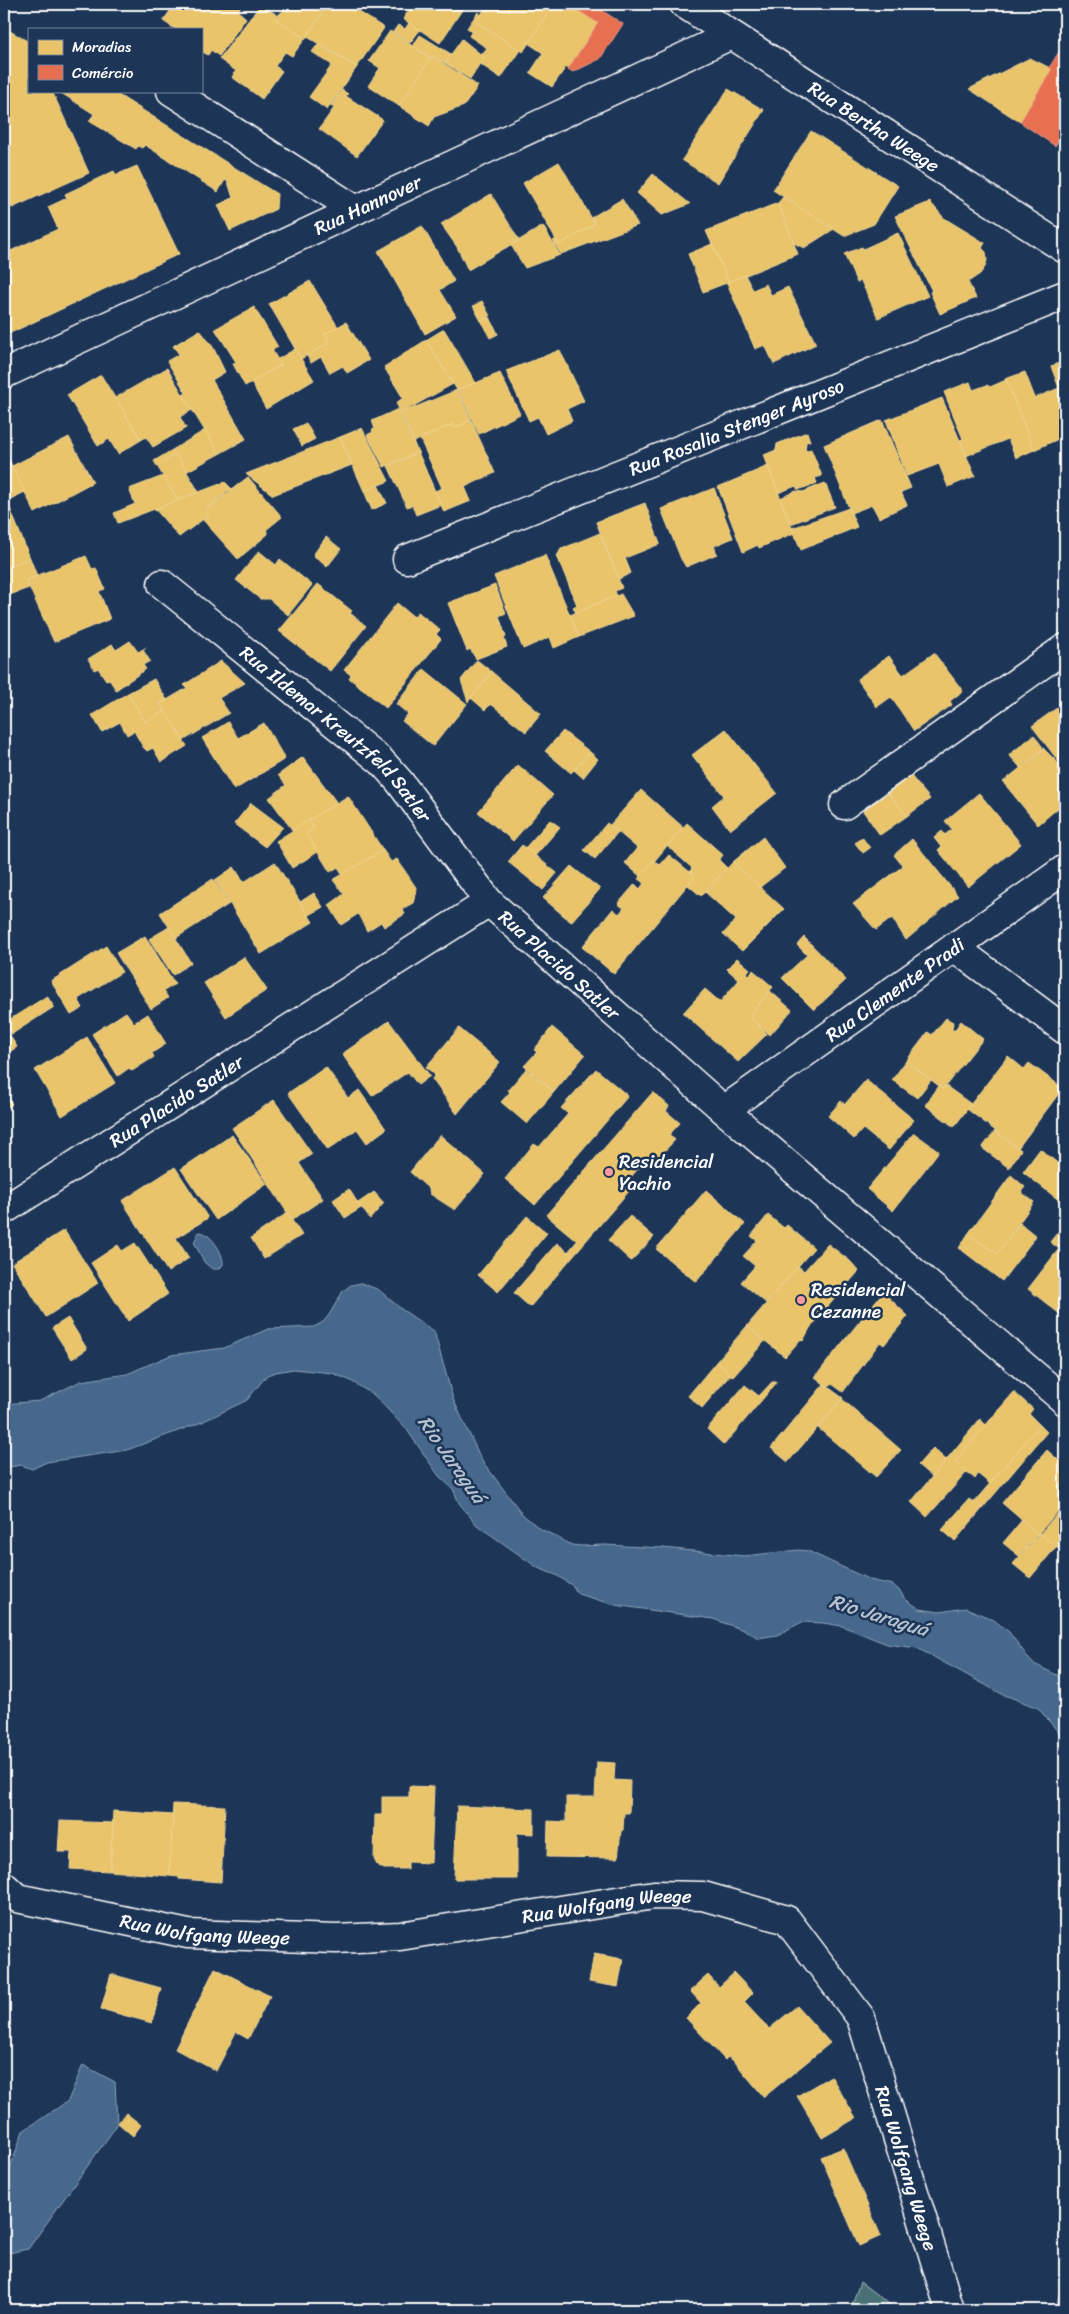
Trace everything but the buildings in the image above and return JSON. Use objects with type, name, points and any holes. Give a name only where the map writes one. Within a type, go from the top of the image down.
[{"type":"street","name":"Rua Bertha Weege","points":[[684,4],[1065,249]]},
{"type":"street","name":"Rua Hannover","points":[[4,374],[732,35]]},
{"type":"street","points":[[173,92],[356,210]]},
{"type":"street","name":"Rua Rosalia Stenger Ayroso","points":[[407,559],[1065,295]]},
{"type":"street","name":"Rua Ildemar Kreutzfeld Satler","points":[[162,584],[381,761],[399,781],[489,902]]},
{"type":"street","points":[[844,804],[1065,648]]},
{"type":"street","name":"Rua Clemente Pradi","points":[[724,1110],[1065,869]]},
{"type":"street","name":"Rua Placido Satler","points":[[4,1210],[489,902],[724,1110],[1065,1401]]},
{"type":"street","points":[[954,947],[1065,1030]]},
{"type":"street","name":"Rua Wolfgang Weege","points":[[4,1886],[17,1898],[188,1934],[336,1939],[400,1936],[654,1895],[703,1896],[786,1920],[861,2018],[950,2310]]},
{"type":"green space","points":[[4,1845],[7,2015],[4,2022]]},
{"type":"green space","points":[[860,2282],[897,2310],[850,2310]]},
{"type":"water","points":[[199,1232],[204,1233],[216,1244],[223,1260],[223,1265],[219,1269],[212,1269],[204,1262],[194,1242]]},
{"type":"water","name":"Rio Jaraguá","points":[[361,1283],[379,1290],[401,1309],[434,1331],[453,1399],[482,1461],[523,1515],[539,1528],[572,1545],[581,1546],[605,1545],[663,1548],[744,1556],[799,1550],[808,1551],[870,1580],[893,1585],[905,1599],[920,1609],[939,1612],[966,1608],[994,1620],[1009,1632],[1032,1663],[1065,1679],[1065,1740],[1038,1708],[1002,1694],[917,1648],[887,1644],[842,1626],[823,1623],[802,1622],[777,1635],[758,1638],[749,1632],[713,1619],[615,1605],[578,1594],[573,1586],[556,1575],[538,1568],[477,1525],[459,1503],[453,1489],[439,1476],[407,1430],[374,1395],[349,1380],[332,1373],[294,1369],[267,1375],[247,1400],[202,1422],[127,1450],[47,1462],[32,1469],[21,1465],[4,1468],[4,1404],[40,1401],[81,1381],[127,1374],[171,1355],[224,1348],[268,1329],[314,1327],[323,1322],[329,1315],[343,1291],[351,1285]]},
{"type":"water","points":[[83,2065],[115,2082],[117,2125],[28,2249],[4,2254],[4,2174],[9,2171],[23,2131],[68,2101]]},
{"type":"water","points":[[1065,2263],[1065,2310],[1056,2310]]},
{"type":"place","name":"Residencial Yachio","points":[[609,1172]]},
{"type":"place","name":"Residencial Cezanne","points":[[801,1300]]}]
